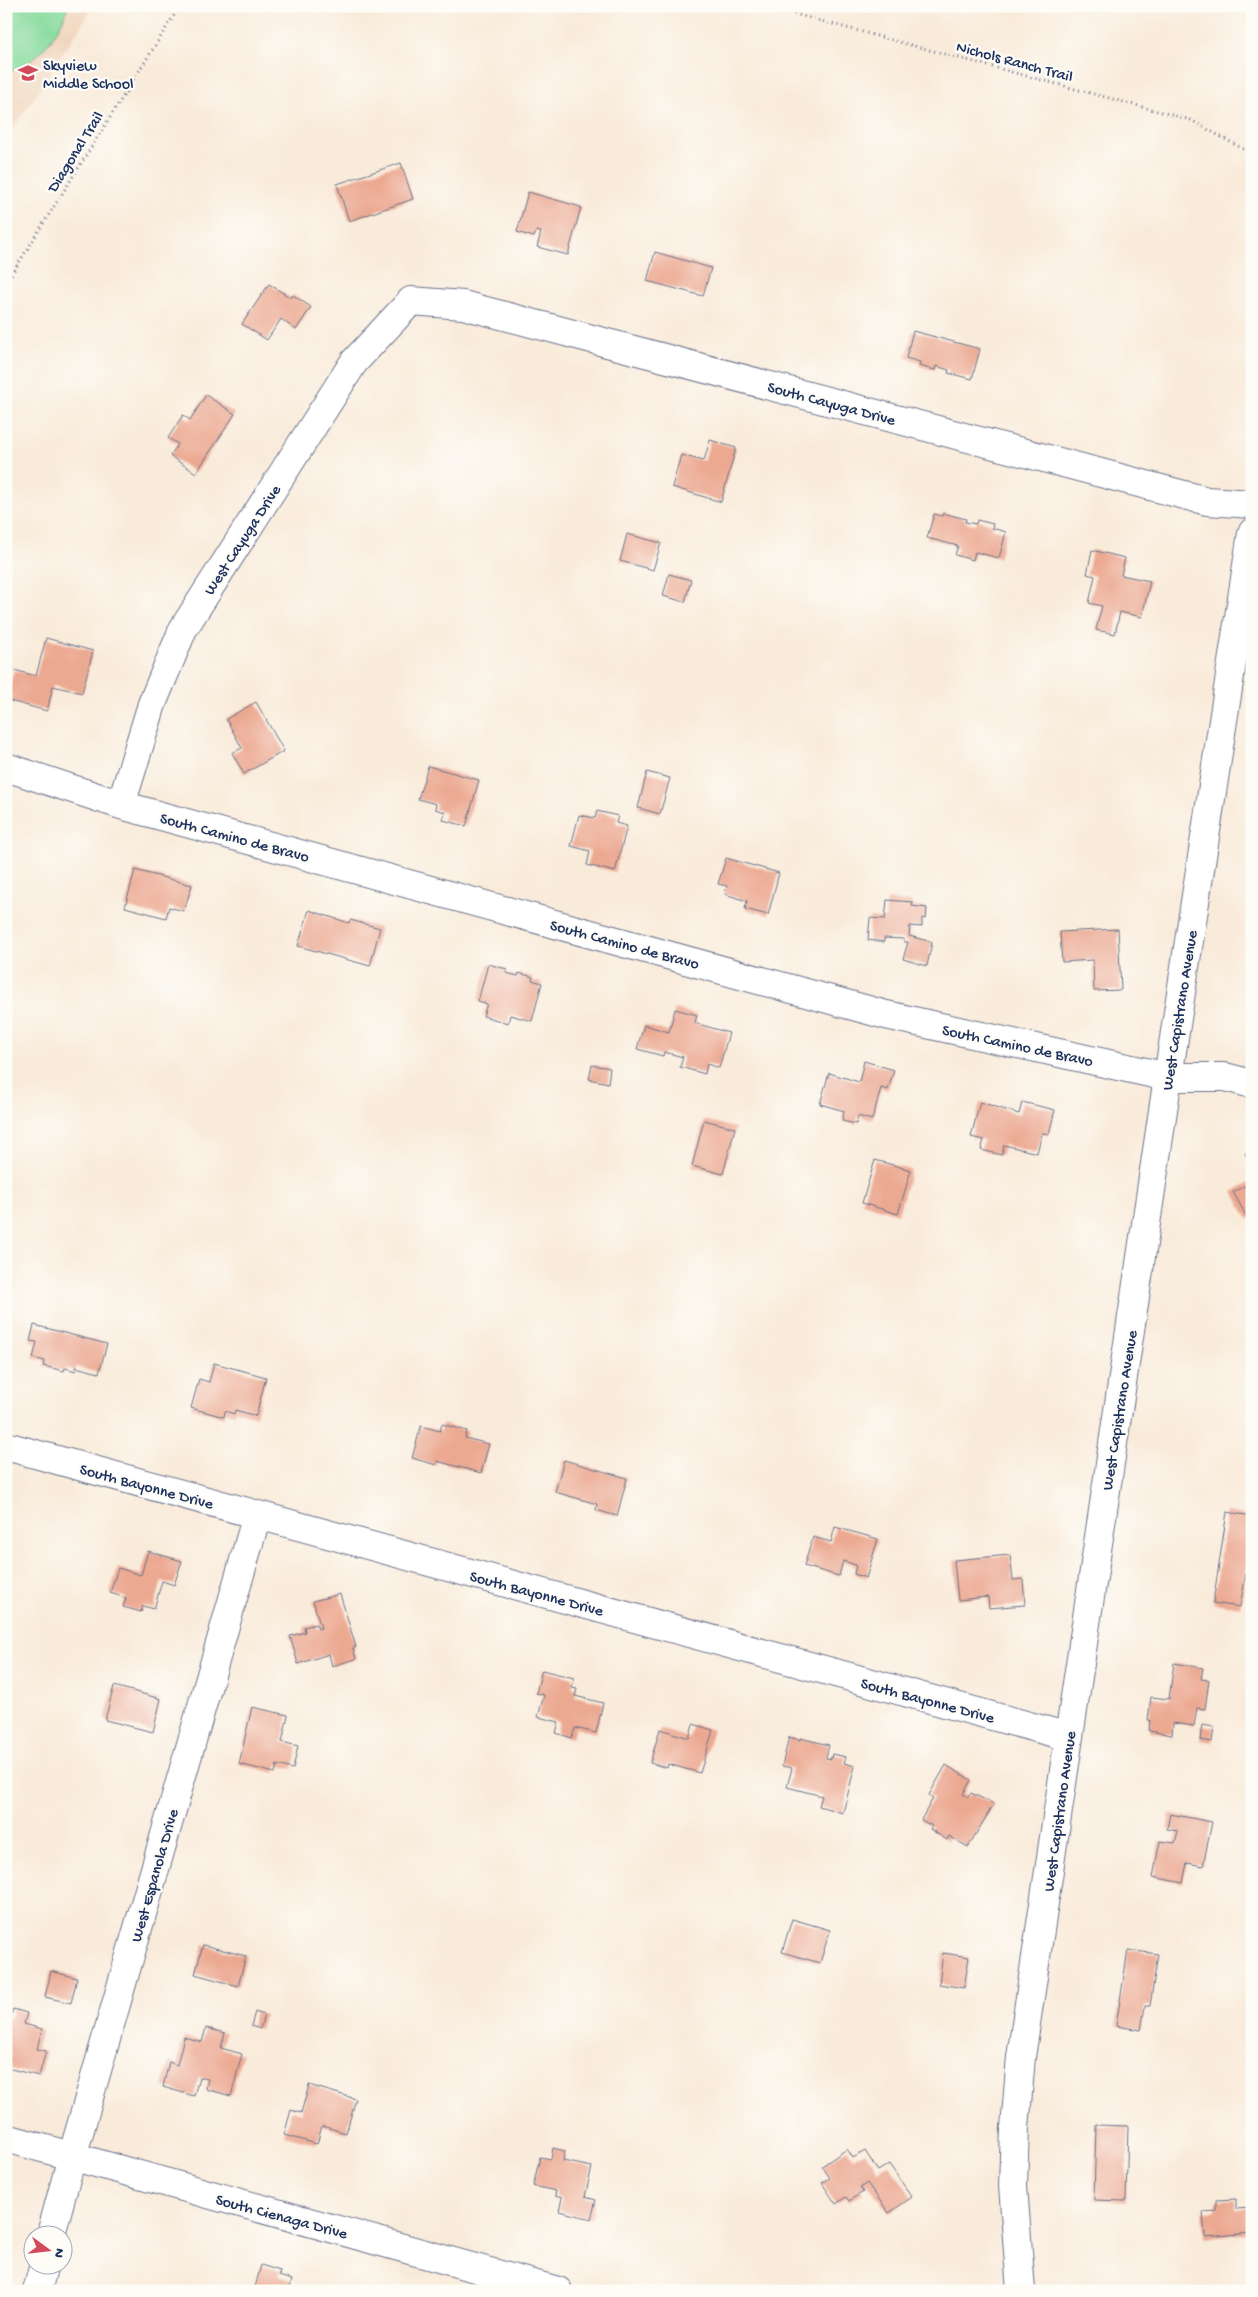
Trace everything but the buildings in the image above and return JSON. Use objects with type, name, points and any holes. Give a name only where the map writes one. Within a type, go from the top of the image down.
[{"type":"street","name":"South Cayuga Drive","points":[[412,301],[463,305],[1207,501],[1252,504]]},
{"type":"street","name":"West Cayuga Drive","points":[[121,805],[152,704],[184,629],[354,362],[412,301]]},
{"type":"street","name":"West Capistrano Avenue","points":[[1021,2291],[1013,2186],[1015,2128],[1021,2057],[1168,1077],[1252,533]]},
{"type":"street","name":"South Camino de Bravo","points":[[6,767],[121,805],[886,1015],[1168,1077],[1225,1077],[1252,1084]]},
{"type":"street","name":"South Bayonne Drive","points":[[6,1446],[1069,1737]]},
{"type":"street","name":"West Espanola Drive","points":[[55,2224],[72,2157],[257,1516]]},
{"type":"street","name":"South Cienaga Drive","points":[[6,2138],[558,2291]]},
{"type":"street","points":[[37,2291],[41,2274]]},
{"type":"path","name":"Diagonal Trail","points":[[6,283],[180,6]]},
{"type":"path","name":"Nichols Ranch Trail","points":[[765,6],[1191,120],[1252,154]]},
{"type":"shaded area","name":"Skyview Middle School","points":[[6,6],[94,6],[6,140]]},
{"type":"green space","points":[[6,6],[68,6],[53,38],[45,47],[28,63],[6,73]]},
{"type":"place","name":"Skyview Middle School","points":[[28,73]]}]
